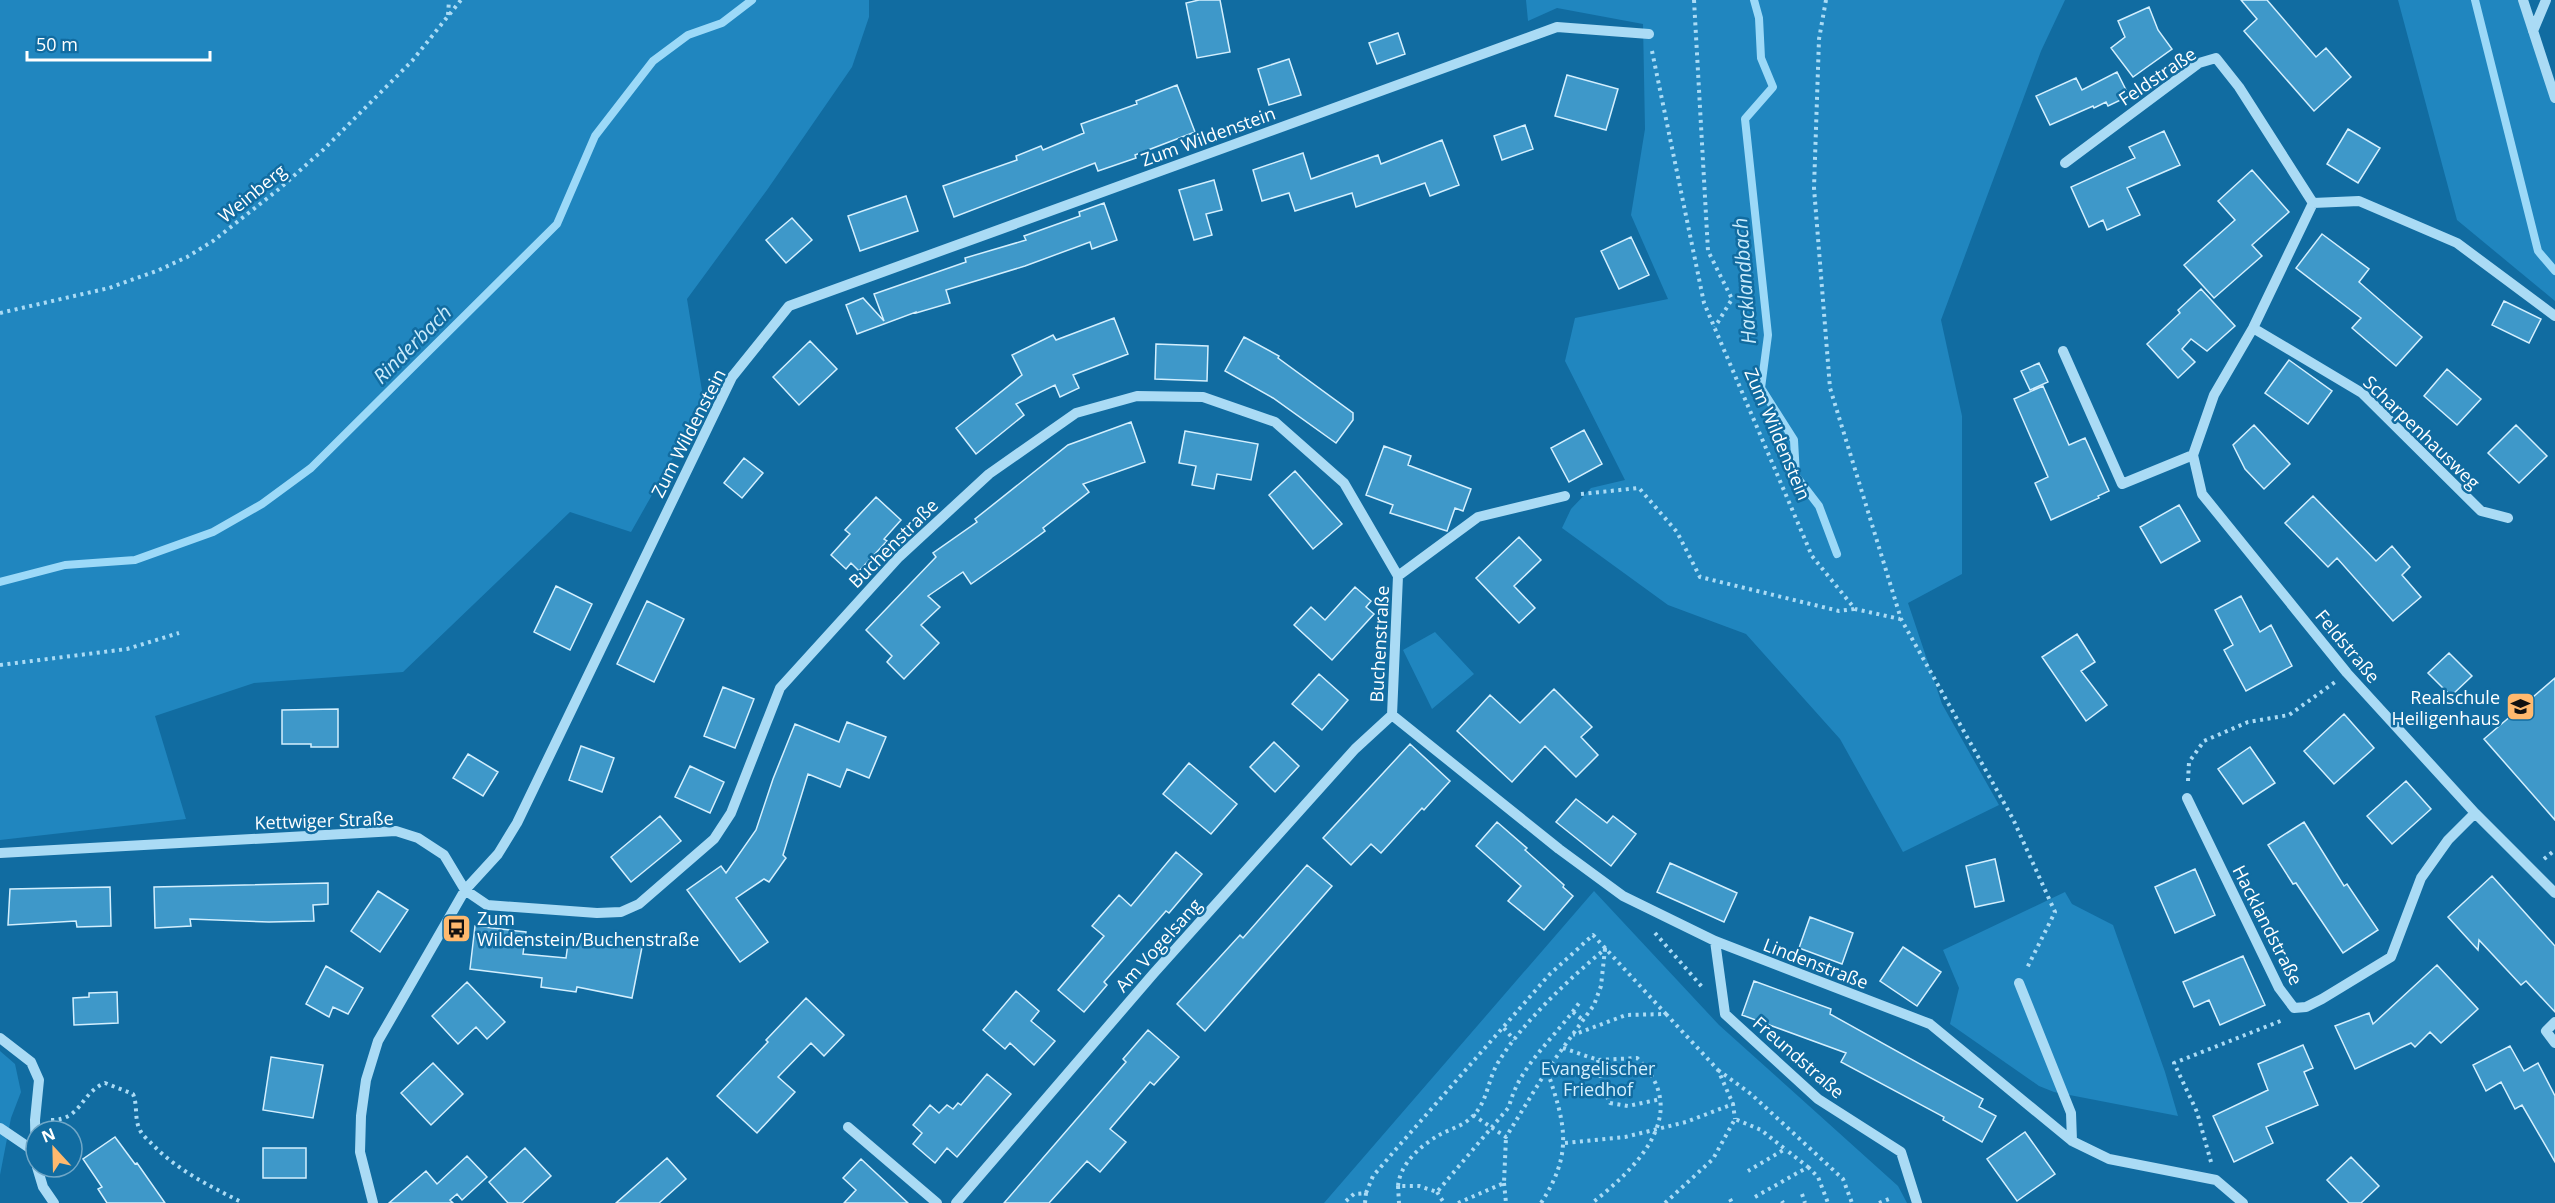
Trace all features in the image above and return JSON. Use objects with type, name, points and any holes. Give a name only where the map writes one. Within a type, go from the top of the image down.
[{"type":"street","points":[[2523,0],[2555,98]]},
{"type":"street","points":[[2533,31],[2546,0]]},
{"type":"street","name":"Zum Wildenstein","points":[[465,890],[498,854],[517,823],[732,377],[789,306],[1557,27],[1649,34]]},
{"type":"street","name":"Feldstraße","points":[[2065,163],[2199,63],[2216,58],[2239,87],[2313,203]]},
{"type":"street","points":[[2063,351],[2122,484],[2193,455],[2214,395],[2253,328],[2313,203],[2359,201],[2457,243],[2555,316]]},
{"type":"street","name":"Scharpenhausweg","points":[[2253,328],[2362,393],[2481,511],[2508,518]]},
{"type":"street","name":"Buchenstraße","points":[[465,890],[487,905],[597,913],[621,912],[639,904],[714,839],[720,831],[731,813],[780,688],[899,557],[989,474],[1076,413],[1137,396],[1203,397],[1275,422],[1344,483],[1398,576],[1392,714]]},
{"type":"street","name":"Feldstraße","points":[[2193,455],[2202,494],[2347,673],[2475,813],[2555,893]]},
{"type":"street","name":"Buchenstraße","points":[[1398,576],[1478,517],[1565,496]]},
{"type":"street","name":"Lindenstraße","points":[[1392,714],[1559,849],[1623,896],[1715,941],[1930,1024],[2072,1141],[2109,1159],[2216,1180],[2243,1203]]},
{"type":"street","name":"Am Vogelsang","points":[[956,1203],[1154,973],[1356,749],[1392,714]]},
{"type":"street","name":"Hacklandstraße","points":[[2187,798],[2279,988],[2294,1008],[2306,1007],[2322,999],[2391,957],[2421,878],[2448,840],[2475,813]]},
{"type":"street","name":"Kettwiger Straße","points":[[0,853],[396,831],[418,838],[444,855],[465,890]]},
{"type":"street","points":[[373,1203],[360,1152],[361,1116],[366,1080],[378,1041],[465,890]]},
{"type":"street","points":[[1715,941],[1725,1014]]},
{"type":"street","points":[[2019,983],[2071,1113],[2072,1141]]},
{"type":"street","name":"Freundstraße","points":[[1725,1014],[1818,1099],[1901,1152],[1917,1203]]},
{"type":"street","points":[[2555,1022],[2546,1031],[2555,1043]]},
{"type":"street","points":[[0,1038],[31,1062],[39,1080],[35,1119]]},
{"type":"street","points":[[848,1127],[937,1203]]},
{"type":"street","points":[[0,1128],[24,1144]]},
{"type":"street","points":[[40,1179],[54,1203]]},
{"type":"path","points":[[448,16],[449,0]]},
{"type":"path","name":"Weinberg","points":[[0,312],[109,288],[159,270],[213,241],[279,189],[323,150],[412,61],[461,0]]},
{"type":"path","points":[[1694,0],[1708,251],[1732,299],[1715,327]]},
{"type":"path","points":[[1826,0],[1819,39],[1815,188],[1830,388],[1901,619],[2013,819],[2055,912],[2019,983]]},
{"type":"path","name":"Zum Wildenstein","points":[[1649,34],[1704,303],[1812,556],[1855,609]]},
{"type":"path","points":[[1565,496],[1640,488],[1677,532],[1700,577],[1839,611],[1855,609],[1901,619]]},
{"type":"path","points":[[0,665],[127,649],[179,633]]},
{"type":"path","points":[[2187,798],[2189,762],[2204,741],[2248,722],[2289,715],[2347,673]]},
{"type":"path","points":[[2550,854],[2555,850]]},
{"type":"path","points":[[1652,930],[1725,1014]]},
{"type":"path","points":[[1365,1203],[1366,1193],[1373,1176],[1549,975],[1593,935],[1718,1070],[1751,1094],[1843,1179],[1852,1203]]},
{"type":"path","points":[[1506,1203],[1504,1183],[1506,1137],[1547,1070],[1594,1005],[1601,986],[1605,949]]},
{"type":"path","points":[[1399,1203],[1399,1176],[1406,1165],[1423,1145],[1467,1121],[1473,1115],[1486,1096],[1499,1061],[1514,1040],[1575,974],[1605,949]]},
{"type":"path","points":[[1437,1192],[1509,1107],[1512,1091],[1521,1076],[1579,1003]]},
{"type":"path","points":[[2216,1180],[2197,1112],[2174,1063],[2284,1020],[2294,1008]]},
{"type":"path","points":[[1573,1012],[1583,1020]]},
{"type":"path","points":[[1572,1035],[1626,1015],[1666,1014]]},
{"type":"path","points":[[1504,1028],[1514,1040]]},
{"type":"path","points":[[1563,1048],[1598,1060],[1637,1058],[1652,1073],[1661,1099],[1657,1129],[1642,1156],[1611,1188],[1592,1203]]},
{"type":"path","points":[[1598,1060],[1602,1085],[1610,1103],[1628,1106],[1661,1099]]},
{"type":"path","points":[[1541,1203],[1554,1182],[1565,1143],[1562,1118],[1547,1070]]},
{"type":"path","points":[[1665,1203],[1713,1159],[1735,1119],[1733,1104],[1718,1070]]},
{"type":"path","points":[[65,1119],[76,1112],[96,1087],[105,1083],[133,1094],[138,1104],[137,1119],[140,1131],[164,1157],[192,1177],[243,1203]]},
{"type":"path","points":[[1565,1143],[1625,1137],[1686,1122],[1733,1104]]},
{"type":"path","points":[[1473,1115],[1506,1137]]},
{"type":"path","points":[[1735,1119],[1761,1130],[1808,1167],[1818,1177],[1828,1203]]},
{"type":"path","points":[[1748,1170],[1785,1149]]},
{"type":"path","points":[[1755,1197],[1808,1167]]},
{"type":"path","points":[[1458,1203],[1504,1183]]},
{"type":"path","points":[[1398,1186],[1419,1186],[1437,1192],[1444,1203]]},
{"type":"path","points":[[1346,1201],[1354,1194],[1366,1193]]},
{"type":"path","points":[[1802,1194],[1805,1203]]},
{"type":"path","points":[[1879,1203],[1889,1199]]},
{"type":"green space","points":[[0,0],[869,0],[869,17],[852,67],[767,190],[687,299],[704,403],[631,532],[570,512],[403,672],[254,683],[155,716],[186,819],[0,840]]},
{"type":"green space","points":[[1526,0],[2065,0],[2041,51],[1941,320],[1962,416],[1962,574],[1908,603],[1942,704],[1999,805],[1903,852],[1840,739],[1746,634],[1668,605],[1562,528],[1571,509],[1591,488],[1625,480],[1565,361],[1575,318],[1668,299],[1631,215],[1645,129],[1643,24],[1557,8],[1528,21]]},
{"type":"green space","points":[[2398,0],[2523,0],[2555,98],[2555,301],[2457,220]]},
{"type":"green space","points":[[1435,632],[1474,674],[1432,709],[1403,650]]},
{"type":"green space","name":"Evangelischer Friedhof","points":[[1594,891],[1719,1025],[1898,1186],[1907,1203],[1324,1203]]},
{"type":"green space","points":[[2065,892],[2072,904],[2113,925],[2165,1072],[2178,1116],[2054,1092],[2039,1086],[1950,1024],[1959,988],[1943,950]]},
{"type":"green space","points":[[0,1051],[15,1064],[21,1092],[11,1118],[0,1175]]},
{"type":"building","points":[[1199,0],[1220,0],[1230,52],[1197,58],[1186,3]]},
{"type":"building","points":[[2241,0],[2267,0],[2316,57],[2326,48],[2351,77],[2314,111],[2244,31],[2257,19]]},
{"type":"building","points":[[2149,7],[2158,30],[2172,49],[2133,77],[2111,48],[2125,37],[2118,21]]},
{"type":"building","points":[[1398,33],[1405,54],[1377,64],[1369,43]]},
{"type":"building","points":[[1289,59],[1301,95],[1269,105],[1258,69]]},
{"type":"building","points":[[2117,72],[2129,96],[2108,106],[2106,102],[2094,108],[2093,106],[2050,125],[2036,96],[2076,78],[2082,90]]},
{"type":"building","points":[[1567,75],[1618,89],[1606,130],[1555,116]]},
{"type":"building","points":[[1177,85],[1195,132],[1135,155],[1136,158],[1098,171],[1095,163],[954,217],[943,186],[1017,160],[1016,156],[1041,146],[1043,150],[1084,133],[1081,124],[1137,104],[1136,101]]},
{"type":"building","points":[[1525,125],[1533,149],[1502,160],[1494,136]]},
{"type":"building","points":[[2348,129],[2380,148],[2358,183],[2327,164]]},
{"type":"building","points":[[2164,131],[2180,165],[2127,188],[2140,215],[2107,230],[2103,220],[2089,227],[2071,187],[2135,158],[2129,147]]},
{"type":"building","points":[[1442,140],[1459,185],[1430,196],[1425,183],[1356,207],[1352,193],[1295,211],[1289,193],[1262,201],[1253,170],[1303,153],[1311,179],[1378,155],[1381,164]]},
{"type":"building","points":[[2252,170],[2289,212],[2252,245],[2262,256],[2214,298],[2184,265],[2235,220],[2218,201]]},
{"type":"building","points":[[1214,180],[1222,210],[1206,214],[1212,235],[1194,240],[1179,190]]},
{"type":"building","points":[[906,196],[918,231],[860,251],[848,216]]},
{"type":"building","points":[[1104,203],[1117,240],[1092,249],[1090,242],[1025,266],[946,290],[950,303],[916,312],[857,334],[846,305],[863,298],[884,321],[874,294],[966,262],[965,258],[1026,240],[1024,236],[1080,216],[1079,212]]},
{"type":"building","points":[[792,218],[812,240],[786,263],[766,240]]},
{"type":"building","points":[[2322,234],[2369,269],[2359,282],[2422,337],[2396,366],[2352,328],[2361,318],[2296,268]]},
{"type":"building","points":[[1631,237],[1649,275],[1619,289],[1601,251]]},
{"type":"building","points":[[2201,289],[2235,326],[2207,351],[2191,339],[2182,349],[2195,362],[2178,378],[2147,344],[2180,313],[2178,310]]},
{"type":"building","points":[[2504,301],[2541,319],[2529,343],[2492,325]]},
{"type":"building","points":[[1114,318],[1128,354],[1073,375],[1079,388],[1060,397],[1055,385],[1016,404],[1024,415],[976,454],[956,428],[1022,375],[1012,355],[1053,335],[1056,340]]},
{"type":"building","points":[[1244,337],[1279,356],[1278,358],[1353,413],[1353,420],[1336,443],[1273,398],[1225,371]]},
{"type":"building","points":[[810,341],[837,369],[799,405],[773,377]]},
{"type":"building","points":[[1156,344],[1208,346],[1207,381],[1155,379]]},
{"type":"building","points":[[2289,360],[2332,391],[2308,424],[2265,393]]},
{"type":"building","points":[[2039,363],[2048,382],[2030,390],[2021,371]]},
{"type":"building","points":[[2447,369],[2481,399],[2457,425],[2424,396]]},
{"type":"building","points":[[2043,386],[2069,445],[2085,438],[2109,491],[2051,520],[2035,483],[2048,477],[2014,399]]},
{"type":"building","points":[[1131,422],[1145,462],[1083,484],[1089,492],[1043,528],[1045,531],[1011,556],[971,584],[963,572],[928,596],[940,607],[921,625],[939,643],[904,679],[887,662],[892,656],[866,630],[936,557],[933,553],[977,522],[975,519],[1068,445]]},
{"type":"building","points":[[2254,425],[2290,464],[2264,489],[2245,469],[2233,445]]},
{"type":"building","points":[[2516,425],[2547,456],[2519,483],[2488,453]]},
{"type":"building","points":[[1584,430],[1602,464],[1569,482],[1551,448]]},
{"type":"building","points":[[1185,431],[1258,444],[1251,480],[1217,474],[1214,489],[1192,485],[1196,466],[1179,463]]},
{"type":"building","points":[[1384,446],[1411,456],[1408,465],[1471,489],[1463,511],[1455,508],[1447,531],[1390,513],[1393,505],[1366,495]]},
{"type":"building","points":[[744,458],[763,473],[742,498],[724,483]]},
{"type":"building","points":[[1295,471],[1342,524],[1313,549],[1269,495]]},
{"type":"building","points":[[2313,496],[2376,561],[2392,546],[2410,567],[2402,575],[2421,597],[2393,621],[2337,558],[2328,567],[2285,523]]},
{"type":"building","points":[[876,497],[901,520],[884,539],[887,541],[859,571],[851,563],[846,569],[831,555],[850,534],[845,530]]},
{"type":"building","points":[[2179,505],[2200,541],[2161,563],[2140,527]]},
{"type":"building","points":[[1519,537],[1541,560],[1514,586],[1535,608],[1519,623],[1476,578]]},
{"type":"building","points":[[556,586],[592,604],[570,650],[534,632]]},
{"type":"building","points":[[1355,587],[1371,601],[1366,607],[1374,614],[1332,660],[1294,625],[1311,607],[1325,620]]},
{"type":"building","points":[[2241,596],[2260,632],[2271,625],[2292,666],[2246,691],[2224,650],[2233,645],[2215,610]]},
{"type":"building","points":[[647,601],[684,619],[654,682],[617,664]]},
{"type":"building","points":[[2077,634],[2095,662],[2081,671],[2107,705],[2086,721],[2042,657]]},
{"type":"building","points":[[2449,653],[2472,676],[2451,696],[2428,673]]},
{"type":"building","points":[[1319,674],[1348,700],[1322,730],[1292,704]]},
{"type":"building","points":[[2555,678],[2555,820],[2484,739]]},
{"type":"building","points":[[723,687],[754,699],[735,748],[704,736]]},
{"type":"building","points":[[1554,689],[1592,727],[1581,737],[1598,755],[1576,777],[1545,746],[1512,782],[1457,731],[1490,695],[1520,723]]},
{"type":"building","points":[[338,709],[338,747],[282,744],[282,710]]},
{"type":"building","points":[[2344,714],[2374,748],[2334,784],[2304,751]]},
{"type":"building","points":[[847,722],[886,737],[869,778],[847,769],[840,787],[808,774],[783,855],[786,858],[769,882],[764,879],[736,898],[768,942],[740,962],[687,890],[721,866],[726,873],[756,830],[795,724],[839,742]]},
{"type":"building","points":[[1274,742],[1299,766],[1275,792],[1250,767]]},
{"type":"building","points":[[1410,744],[1450,781],[1381,853],[1371,844],[1351,865],[1323,838]]},
{"type":"building","points":[[581,746],[614,758],[602,792],[569,780]]},
{"type":"building","points":[[2250,747],[2275,783],[2243,804],[2218,769]]},
{"type":"building","points":[[468,754],[498,772],[483,796],[453,778]]},
{"type":"building","points":[[1189,763],[1237,804],[1211,834],[1163,794]]},
{"type":"building","points":[[690,766],[724,782],[710,813],[675,797]]},
{"type":"building","points":[[2406,781],[2431,809],[2392,844],[2367,816]]},
{"type":"building","points":[[1576,799],[1607,823],[1613,816],[1636,834],[1611,866],[1556,822]]},
{"type":"building","points":[[660,816],[681,841],[631,882],[611,857]]},
{"type":"building","points":[[1497,822],[1527,848],[1525,850],[1573,896],[1544,930],[1508,901],[1521,886],[1476,846]]},
{"type":"building","points":[[2304,822],[2344,886],[2347,884],[2378,930],[2343,953],[2268,845]]},
{"type":"building","points":[[1176,852],[1202,874],[1104,982],[1107,985],[1084,1012],[1058,990],[1104,936],[1092,926],[1119,895],[1131,906]]},
{"type":"building","points":[[1995,859],[2004,901],[1975,907],[1966,866]]},
{"type":"building","points":[[1670,863],[1737,893],[1724,922],[1657,892]]},
{"type":"building","points":[[1307,865],[1332,886],[1205,1031],[1177,1004],[1240,935],[1243,938]]},
{"type":"building","points":[[2195,869],[2215,915],[2175,933],[2155,887]]},
{"type":"building","points":[[2492,876],[2555,946],[2555,1012],[2526,981],[2521,985],[2479,940],[2478,950],[2448,917]]},
{"type":"building","points":[[328,883],[328,904],[313,905],[314,921],[190,919],[191,926],[155,928],[154,887]]},
{"type":"building","points":[[110,887],[111,926],[77,927],[76,921],[8,925],[10,889]]},
{"type":"building","points":[[378,891],[408,910],[380,952],[351,931]]},
{"type":"building","points":[[1810,917],[1853,933],[1842,964],[1799,948]]},
{"type":"building","points":[[475,926],[526,932],[523,954],[566,958],[569,936],[642,947],[632,998],[577,987],[576,992],[541,987],[542,978],[470,969]]},
{"type":"building","points":[[1903,947],[1941,972],[1917,1006],[1880,981]]},
{"type":"building","points":[[2243,956],[2265,1005],[2220,1025],[2209,1000],[2194,1007],[2183,982]]},
{"type":"building","points":[[2437,965],[2478,1009],[2441,1043],[2430,1032],[2415,1047],[2411,1043],[2355,1069],[2335,1026],[2369,1013],[2373,1024]]},
{"type":"building","points":[[326,966],[363,988],[348,1014],[333,1007],[329,1017],[306,1004]]},
{"type":"building","points":[[1754,981],[1831,1009],[1830,1014],[1983,1099],[1979,1107],[1996,1116],[1982,1142],[1943,1120],[1944,1117],[1841,1062],[1846,1053],[1742,1015]]},
{"type":"building","points":[[467,982],[505,1022],[487,1039],[476,1027],[458,1044],[432,1016]]},
{"type":"building","points":[[1016,991],[1039,1011],[1031,1021],[1055,1041],[1034,1065],[1010,1043],[1005,1049],[983,1030]]},
{"type":"building","points":[[117,992],[118,1023],[74,1025],[73,998],[89,997],[89,993]]},
{"type":"building","points":[[806,998],[844,1035],[824,1056],[811,1043],[778,1077],[795,1092],[757,1133],[717,1096]]},
{"type":"building","points":[[1148,1030],[1179,1057],[1154,1085],[1150,1082],[1110,1129],[1126,1142],[1100,1172],[1087,1161],[1049,1203],[1004,1203],[1126,1062],[1123,1059]]},
{"type":"building","points":[[2303,1045],[2313,1068],[2304,1072],[2318,1105],[2266,1127],[2273,1143],[2234,1162],[2213,1116],[2268,1090],[2258,1064]]},
{"type":"building","points":[[2510,1046],[2524,1071],[2538,1063],[2555,1096],[2555,1162],[2522,1105],[2515,1109],[2501,1082],[2486,1091],[2473,1065]]},
{"type":"building","points":[[271,1057],[323,1065],[313,1118],[263,1110]]},
{"type":"building","points":[[433,1063],[463,1094],[431,1125],[401,1093]]},
{"type":"building","points":[[987,1074],[1011,1094],[957,1157],[947,1148],[935,1163],[913,1144],[922,1133],[913,1125],[930,1105],[939,1113],[947,1105],[953,1109],[958,1103],[961,1105]]},
{"type":"building","points":[[2025,1132],[2055,1174],[2017,1201],[1987,1159]]},
{"type":"building","points":[[115,1137],[135,1164],[137,1163],[165,1203],[107,1203],[98,1189],[102,1187],[84,1158]]},
{"type":"building","points":[[263,1148],[306,1148],[306,1178],[263,1178]]},
{"type":"building","points":[[525,1148],[551,1176],[522,1203],[508,1203],[489,1182]]},
{"type":"building","points":[[467,1156],[487,1177],[462,1200],[457,1194],[450,1200],[453,1203],[389,1203],[426,1171],[437,1184]]},
{"type":"building","points":[[2351,1157],[2379,1186],[2361,1203],[2349,1203],[2327,1180]]},
{"type":"building","points":[[667,1158],[686,1179],[659,1203],[616,1203]]},
{"type":"building","points":[[861,1159],[908,1203],[844,1203],[856,1190],[843,1178]]},
{"type":"waterway","name":"Rinderbach","points":[[0,582],[65,565],[135,560],[213,532],[262,504],[311,468],[557,224],[595,136],[653,61],[688,35],[722,23],[752,0]]},
{"type":"waterway","name":"Hacklandbach","points":[[1754,0],[1759,18],[1761,58],[1773,87],[1745,119],[1768,335],[1761,388],[1794,440],[1796,476],[1819,506],[1837,554]]},
{"type":"waterway","points":[[2475,0],[2538,251],[2555,271]]},
{"type":"place","name":"Realschule Heiligenhaus","points":[[2521,707]]},
{"type":"place","name":"Zum Wildenstein/Buchenstraße","points":[[456,928]]}]
